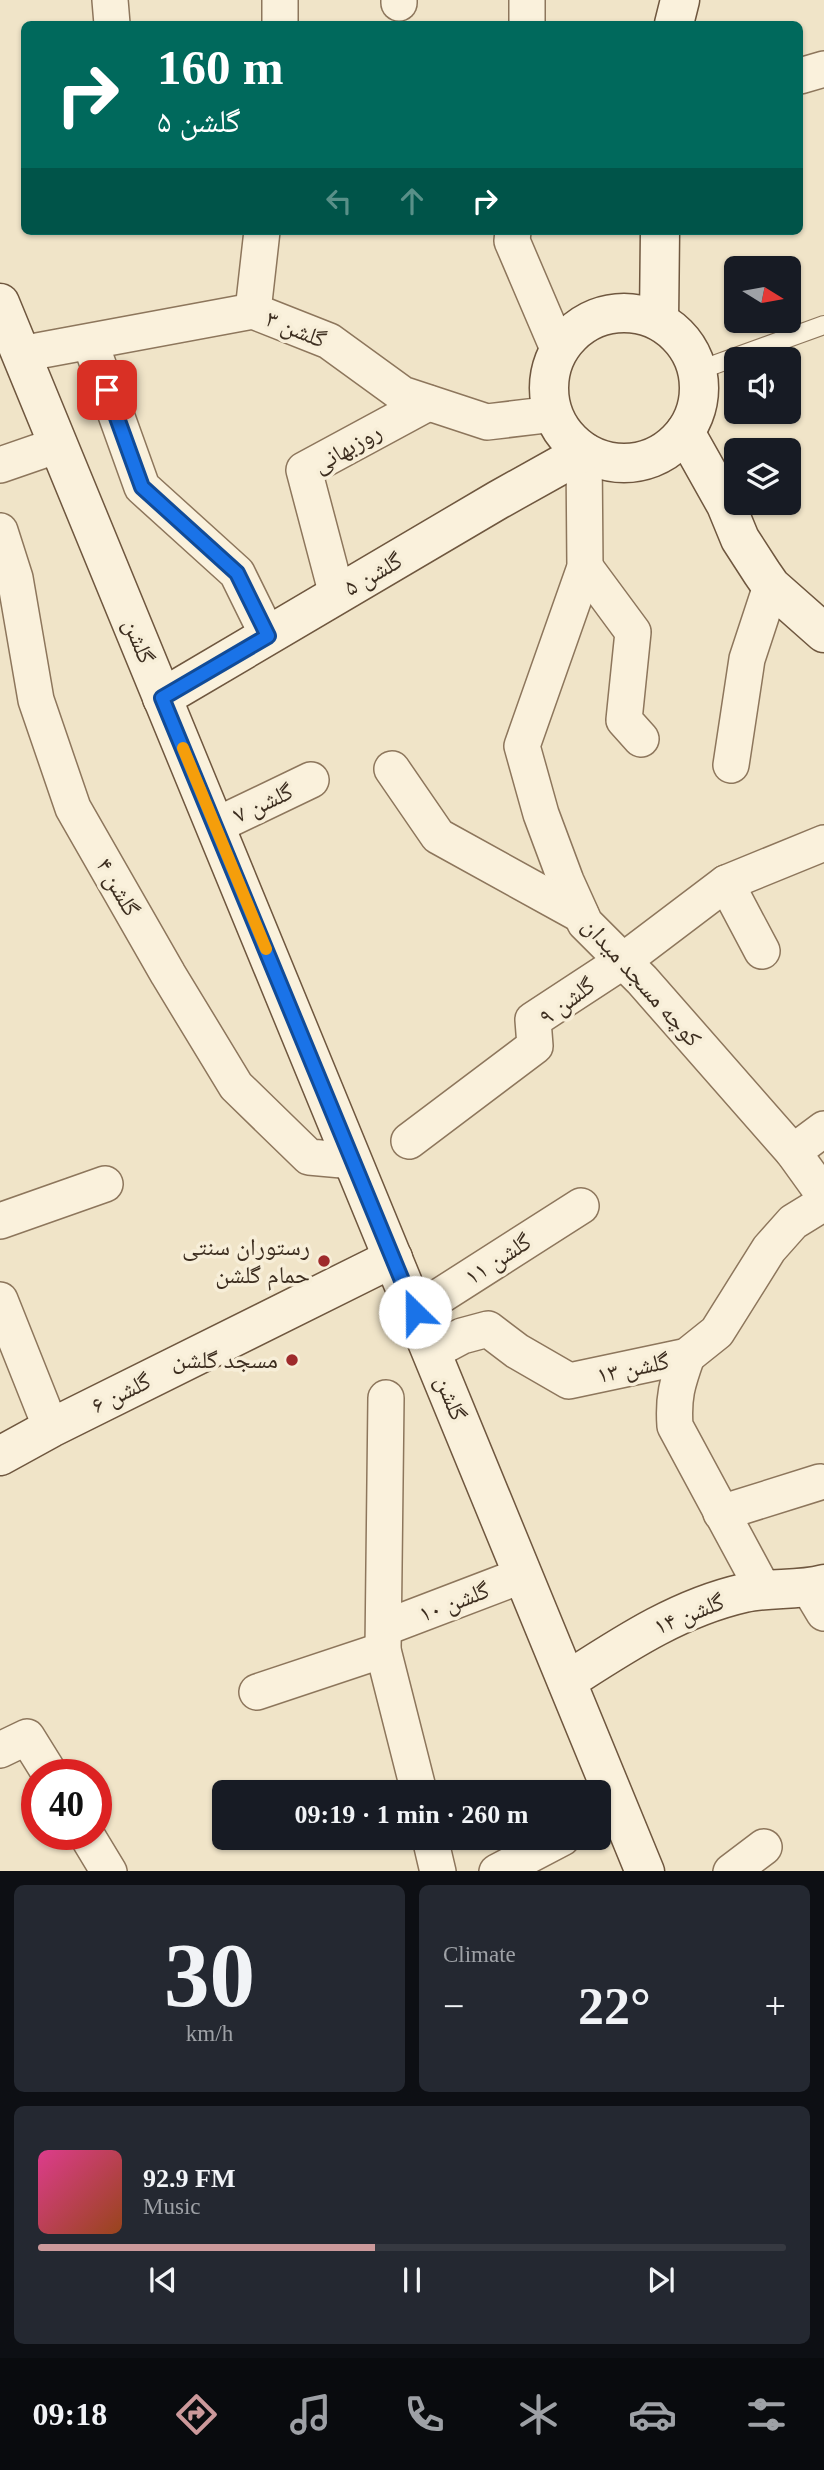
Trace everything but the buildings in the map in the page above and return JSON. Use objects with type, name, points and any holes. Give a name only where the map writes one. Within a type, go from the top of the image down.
[{"type":"street","points":[[110,0],[112,21]]},
{"type":"street","points":[[280,0],[280,21]]},
{"type":"street","points":[[527,0],[527,21]]},
{"type":"street","points":[[675,21],[680,0]]},
{"type":"street","points":[[803,75],[824,69]]},
{"type":"street","points":[[253,311],[262,235]]},
{"type":"street","points":[[513,235],[512,242],[559,351]]},
{"type":"street","points":[[659,321],[660,235]]},
{"type":"street","name":"گلشن","points":[[0,303],[567,1681],[598,1780]]},
{"type":"street","name":"گلشن ۳","points":[[21,354],[253,311],[329,341],[402,394],[487,422],[554,414]]},
{"type":"street","points":[[632,313],[659,321],[684,342],[697,371],[698,403],[685,432],[661,454],[630,464],[614,463],[584,452],[561,429],[550,399],[549,382],[559,351],[578,329],[603,316],[632,313]]},
{"type":"street","points":[[90,342],[142,487],[237,573],[268,636]]},
{"type":"street","name":"روزبهانی","points":[[337,595],[304,470],[428,402]]},
{"type":"street","points":[[685,432],[726,505],[740,539],[771,586],[824,633]]},
{"type":"street","points":[[0,464],[58,445]]},
{"type":"street","name":"گلشن ۵","points":[[162,698],[584,452]]},
{"type":"street","name":"کوچه مسجد میدان","points":[[584,452],[585,567],[522,746],[541,814],[585,923],[642,980],[793,1152],[824,1195]]},
{"type":"street","name":"گلشن ۴","points":[[0,531],[15,578],[36,700],[73,808],[236,1086],[309,1157],[353,1161]]},
{"type":"street","points":[[585,567],[633,632],[624,720],[640,739]]},
{"type":"street","points":[[731,765],[747,659],[771,586]]},
{"type":"street","points":[[392,769],[438,836],[581,915]]},
{"type":"street","name":"گلشن ۷","points":[[215,826],[311,780]]},
{"type":"street","name":"گلشن ۹","points":[[410,1141],[535,1046],[533,1020],[622,961],[726,883],[824,843]]},
{"type":"street","points":[[726,883],[762,951]]},
{"type":"street","points":[[793,1152],[824,1129]]},
{"type":"street","points":[[0,1222],[105,1184]]},
{"type":"street","name":"گلشن ۱۳","points":[[432,1352],[462,1336],[488,1329],[517,1351],[569,1381],[687,1356],[717,1332],[769,1250],[793,1222],[824,1203]]},
{"type":"street","name":"گلشن ۱۱","points":[[415,1312],[581,1206]]},
{"type":"street","name":"گلشن ۶","points":[[0,1456],[393,1258]]},
{"type":"street","points":[[0,1300],[51,1428]]},
{"type":"street","points":[[687,1356],[673,1402],[675,1426],[764,1591]]},
{"type":"street","points":[[386,1398],[384,1639],[415,1780]]},
{"type":"street","points":[[720,1513],[820,1482]]},
{"type":"street","name":"گلشن ۱۰","points":[[257,1692],[384,1639],[523,1575]]},
{"type":"street","name":"گلشن ۱۴","points":[[567,1681],[642,1633],[691,1608],[746,1592],[819,1595]]},
{"type":"street","points":[[0,1750],[27,1737],[41,1759]]},
{"type":"street","name":"گلشن","points":[[611,1816],[645,1871]]},
{"type":"street","points":[[731,1871],[764,1847]]},
{"type":"street","points":[[96,1850],[109,1871]]},
{"type":"street","points":[[433,1850],[438,1871]]},
{"type":"street","points":[[497,1871],[538,1850]]},
{"type":"lane","points":[[697,371],[824,325]]},
{"type":"slow traffic","points":[[183,748],[266,949]]},
{"type":"place","name":"رستوران سنتی حمام گلشن","points":[[324,1261]]},
{"type":"place","name":"مسجد گلشن","points":[[292,1360]]},
{"type":"route","points":[[107,390],[142,487],[237,573],[268,636],[162,698],[415,1312]]}]
